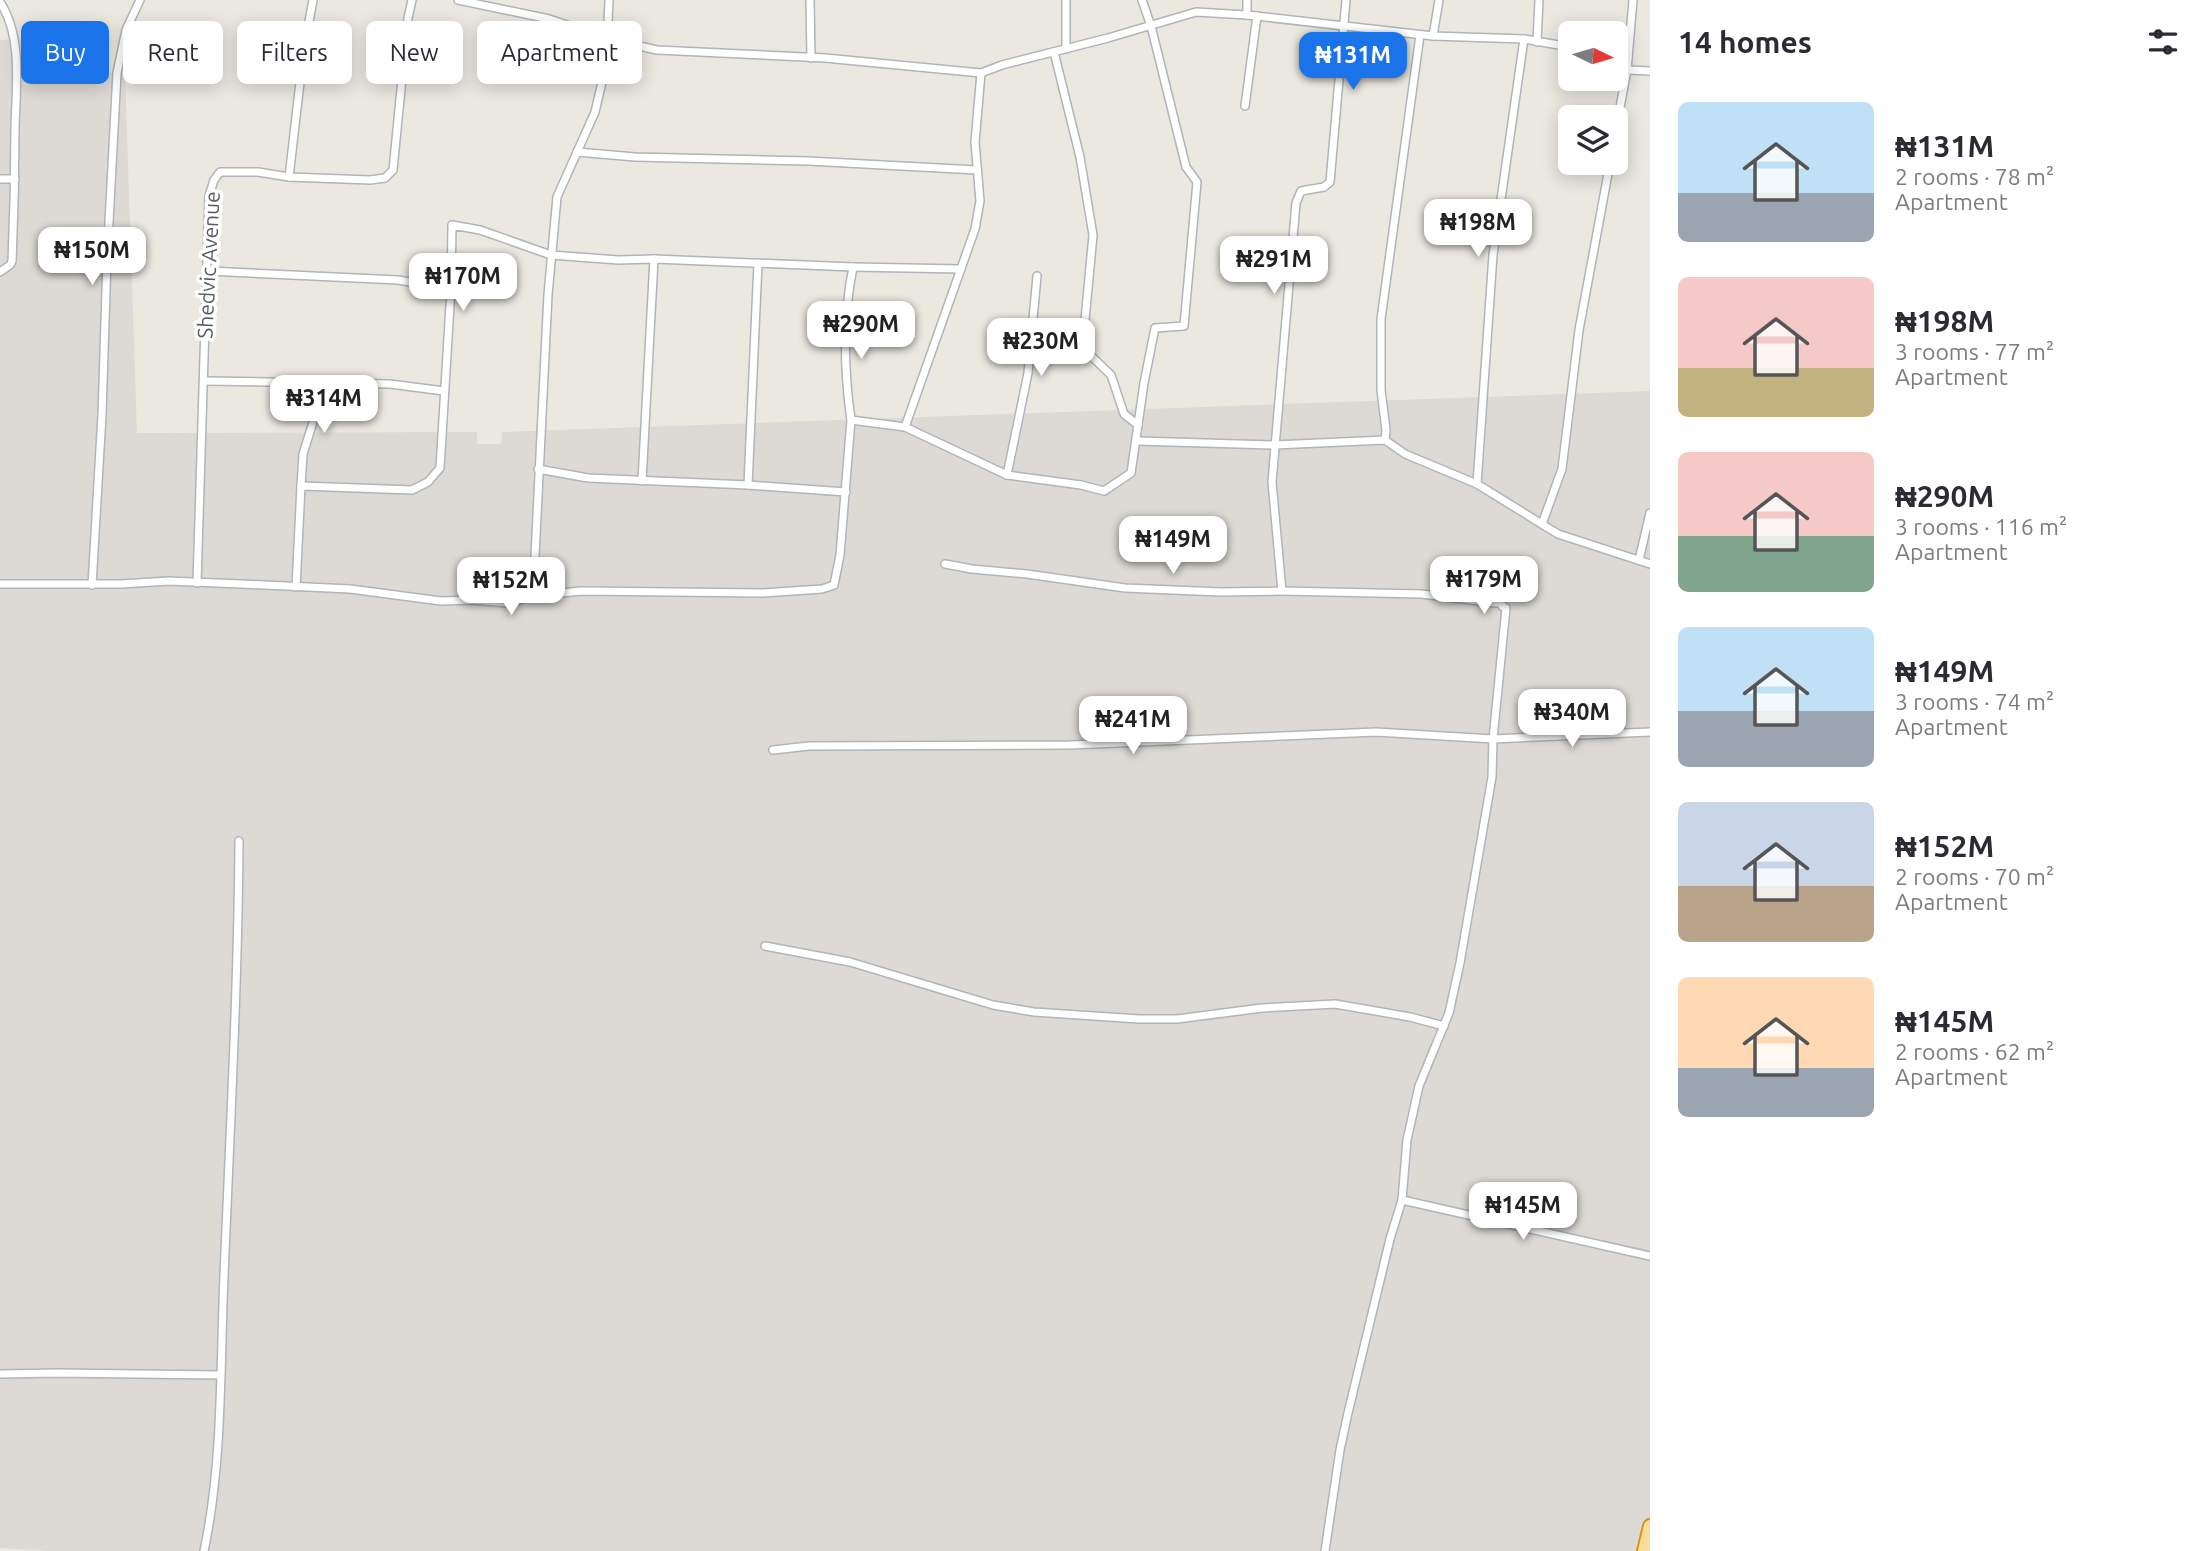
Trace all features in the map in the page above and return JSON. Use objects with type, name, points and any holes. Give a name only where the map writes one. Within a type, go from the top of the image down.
[{"type":"highway","points":[[1644,1551],[1650,1526]]},
{"type":"street","points":[[92,585],[117,73],[127,30],[140,0]]},
{"type":"street","points":[[289,177],[304,48],[313,0]]},
{"type":"street","name":"Shedvic Avenue","points":[[197,583],[209,196],[214,180],[220,172],[370,180],[385,178],[393,170],[412,0]]},
{"type":"street","points":[[458,0],[556,21]]},
{"type":"street","points":[[608,21],[609,0]]},
{"type":"street","points":[[810,0],[811,58]]},
{"type":"street","points":[[1066,0],[1066,49]]},
{"type":"street","points":[[851,420],[905,427],[1007,475],[1081,485],[1104,491],[1131,473],[1156,328],[1184,326],[1197,182],[1186,167],[1142,0]]},
{"type":"street","points":[[1247,0],[1247,15]]},
{"type":"street","points":[[1282,590],[1272,482],[1296,203],[1301,191],[1324,187],[1330,182],[1346,0]]},
{"type":"street","points":[[1433,36],[1439,0]]},
{"type":"street","points":[[1537,42],[1539,0]]},
{"type":"street","points":[[1628,57],[1633,0]]},
{"type":"street","points":[[0,2],[6,11],[16,56],[12,261],[0,272]]},
{"type":"street","points":[[642,47],[657,50],[900,64],[981,73],[1196,12],[1257,16],[1420,35],[1524,39],[1558,45]]},
{"type":"street","points":[[1245,106],[1257,16]]},
{"type":"street","points":[[1385,440],[1380,363],[1381,319],[1420,35]]},
{"type":"street","points":[[1477,484],[1493,255],[1524,39]]},
{"type":"street","points":[[1054,52],[1080,157],[1093,235],[1085,320],[1087,352],[1111,375],[1124,414],[1138,425]]},
{"type":"street","points":[[1628,70],[1650,71]]},
{"type":"street","points":[[905,427],[975,229],[980,201],[975,142],[981,73]]},
{"type":"street","points":[[533,596],[538,469],[557,197],[595,112],[602,84]]},
{"type":"street","points":[[577,152],[635,157],[808,161],[977,170]]},
{"type":"street","points":[[1542,524],[1562,469],[1579,330],[1608,175]]},
{"type":"street","points":[[0,179],[15,179]]},
{"type":"street","points":[[301,486],[412,490],[428,482],[440,468],[451,289],[452,225],[481,230],[551,255],[618,260],[961,269]]},
{"type":"street","points":[[642,481],[654,259]]},
{"type":"street","points":[[748,485],[758,263]]},
{"type":"street","points":[[0,584],[92,585],[168,581],[350,589],[441,601],[508,603],[533,596],[581,591],[737,593],[822,589],[834,585],[841,555],[851,420],[847,390],[847,295],[853,267]]},
{"type":"street","points":[[208,271],[398,280],[451,289]]},
{"type":"street","points":[[1007,475],[1028,373],[1037,276]]},
{"type":"street","points":[[205,382],[390,384],[444,391]]},
{"type":"street","points":[[296,587],[303,454],[314,419],[315,383]]},
{"type":"street","points":[[1137,440],[1275,445],[1385,440],[1405,454],[1477,484],[1558,534],[1650,564]]},
{"type":"street","points":[[538,469],[588,478],[846,492]]},
{"type":"street","points":[[1639,560],[1650,513]]},
{"type":"street","points":[[945,564],[1125,588],[1421,594],[1502,602],[1502,606],[1506,608],[1493,739],[1492,777],[1460,963],[1444,1026],[1419,1086],[1407,1140],[1402,1200],[1348,1413],[1325,1551]]},
{"type":"street","points":[[773,750],[809,746],[1069,745],[1376,732],[1493,739],[1650,732]]},
{"type":"street","points":[[204,1551],[211,1517],[219,1431],[238,944],[239,841]]},
{"type":"street","points":[[765,946],[850,962],[993,1005],[1034,1012],[1177,1019],[1262,1008],[1335,1004],[1444,1026]]},
{"type":"street","points":[[1402,1200],[1650,1256]]},
{"type":"street","points":[[0,1374],[220,1375]]},
{"type":"shaded area","points":[[21,39],[21,84],[109,84],[109,73],[123,73],[137,433],[477,432],[477,444],[501,444],[502,432],[1650,391],[1650,1551],[52,1551],[0,1548],[0,40]]}]
